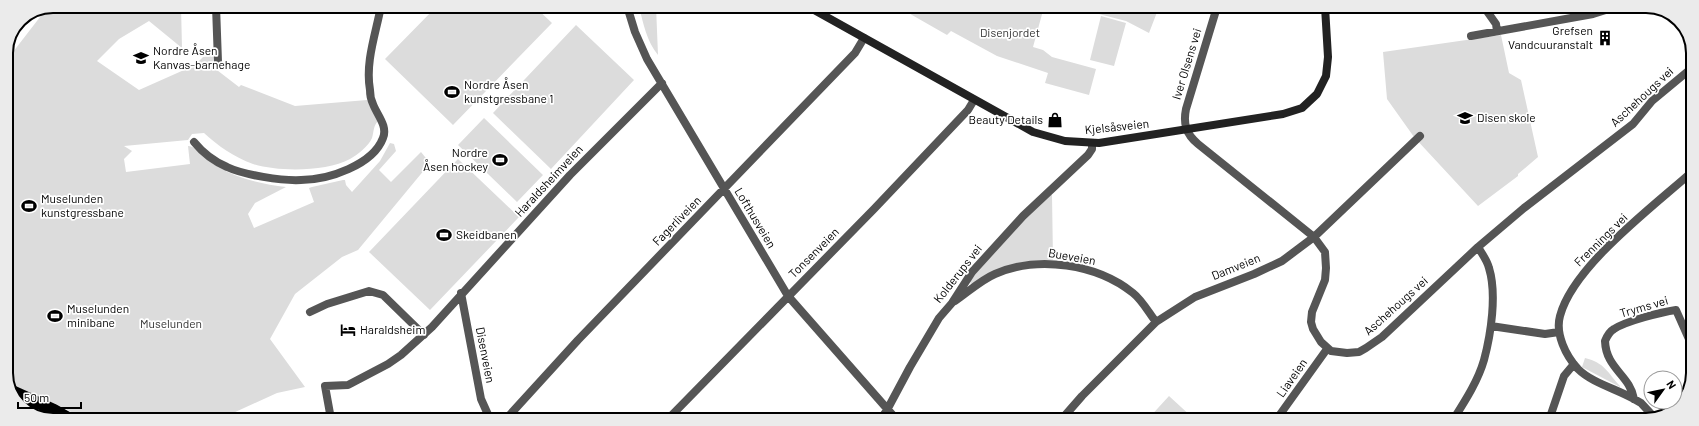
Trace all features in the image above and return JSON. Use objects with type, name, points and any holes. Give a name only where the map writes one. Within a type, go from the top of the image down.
[{"type":"highway","points":[[20,394],[59,413]]},
{"type":"street","points":[[216,13],[218,62]]},
{"type":"street","points":[[194,142],[208,157],[227,168],[243,173],[280,179],[301,180],[320,178],[353,167],[365,161],[378,149],[384,136],[384,127],[372,103],[368,78],[370,59],[380,13]]},
{"type":"street","name":"Lofthusveien","points":[[628,13],[644,52],[724,191],[788,296],[890,413]]},
{"type":"street","name":"Kjelsåsveien","points":[[819,13],[974,100],[1041,135],[1064,141],[1092,143],[1186,130],[1290,112],[1302,108],[1312,100],[1320,90],[1328,70],[1325,13]]},
{"type":"street","name":"Iver Olsens vei","points":[[1186,130],[1184,118],[1186,109],[1215,13]]},
{"type":"street","points":[[1488,13],[1496,24],[1497,31]]},
{"type":"street","points":[[1471,36],[1596,13]]},
{"type":"street","name":"Fagerliveien","points":[[511,413],[578,340],[724,191],[855,53],[864,38]]},
{"type":"street","name":"Aschehougs vei","points":[[1327,349],[1339,353],[1359,352],[1382,337],[1478,247],[1524,208],[1633,124],[1652,102],[1686,73]]},
{"type":"street","name":"Haraldsheimveien","points":[[330,413],[325,386],[348,385],[402,355],[424,335],[570,175],[662,83]]},
{"type":"street","name":"Tonsenveien","points":[[674,413],[874,209],[963,115],[974,100]]},
{"type":"street","points":[[1186,130],[1192,140],[1314,237],[1325,252],[1325,280],[1312,312],[1311,322],[1320,342],[1327,349]]},
{"type":"street","name":"Damveien","points":[[1067,413],[1082,396],[1156,322],[1195,297],[1254,274],[1282,261],[1314,237],[1420,136]]},
{"type":"street","name":"Kolderups vei","points":[[885,413],[939,318],[952,303],[977,267],[1023,216],[1088,155],[1092,149],[1092,143]]},
{"type":"street","name":"Frennings vei","points":[[1650,413],[1634,399],[1590,378],[1574,364],[1565,348],[1559,332],[1559,322],[1562,310],[1571,292],[1584,273],[1614,240],[1686,178]]},
{"type":"street","points":[[1457,413],[1468,396],[1484,361],[1491,326],[1491,276],[1489,266],[1478,247]]},
{"type":"street","name":"Bueveien","points":[[952,303],[994,274],[1020,265],[1047,264],[1082,269],[1109,277],[1134,294],[1156,322]]},
{"type":"street","points":[[310,312],[327,304],[368,291],[383,295],[424,335]]},
{"type":"street","name":"Disenveien","points":[[461,293],[481,399],[487,413]]},
{"type":"street","name":"Tryms vei","points":[[1634,399],[1631,388],[1608,359],[1605,341],[1610,332],[1621,325],[1676,310],[1686,332]]},
{"type":"street","points":[[1491,326],[1545,334],[1559,332]]},
{"type":"street","name":"Liaveien","points":[[1281,413],[1327,349]]},
{"type":"street","points":[[1551,413],[1564,376],[1574,364]]},
{"type":"green space","name":"Muselunden","points":[[181,13],[182,48],[149,21],[119,39],[97,61],[139,90],[184,70],[192,68],[203,57],[214,56],[213,67],[239,87],[241,85],[295,106],[367,100],[378,121],[374,127],[372,138],[362,150],[350,159],[328,166],[302,169],[263,167],[239,158],[227,151],[204,133],[192,134],[188,140],[124,146],[132,151],[124,159],[126,172],[190,164],[188,146],[196,149],[218,167],[234,175],[259,183],[286,187],[255,203],[248,214],[254,228],[314,202],[309,188],[345,180],[346,185],[352,192],[380,161],[390,143],[394,144],[396,151],[379,170],[391,182],[421,152],[430,163],[358,250],[342,257],[295,294],[270,339],[305,387],[277,393],[233,413],[73,413],[56,404],[16,387],[13,376],[13,52],[42,15],[45,14]]},
{"type":"green space","name":"Nordre Åsen kunstgressbane 1","points":[[430,13],[541,13],[552,23],[453,125],[385,59]]},
{"type":"green space","points":[[641,13],[656,13],[658,55],[648,38]]},
{"type":"green space","name":"Disenjordet","points":[[909,13],[1042,13],[1033,47],[1043,50],[1052,57],[1096,69],[1089,95],[1045,83],[1048,73],[997,56],[951,31],[947,35]]},
{"type":"green space","points":[[1095,13],[1157,13],[1149,33],[1126,21]]},
{"type":"green space","points":[[1101,16],[1126,23],[1114,66],[1090,60]]},
{"type":"green space","points":[[576,25],[634,80],[551,169],[493,113]]},
{"type":"green space","name":"Disen skole","points":[[1501,35],[1509,73],[1521,80],[1538,157],[1518,174],[1518,176],[1478,206],[1414,137],[1387,99],[1383,52]]},
{"type":"green space","name":"Nordre Åsen hockey","points":[[484,118],[543,175],[517,202],[458,145]]},
{"type":"green space","name":"Skeidbanen","points":[[458,159],[519,217],[430,310],[369,252]]},
{"type":"green space","points":[[1048,195],[1052,195],[1053,260],[1022,262],[971,285],[970,281],[989,258]]},
{"type":"green space","points":[[1585,358],[1601,365],[1620,387],[1582,367]]},
{"type":"green space","points":[[1169,396],[1188,413],[1153,413]]},
{"type":"place","name":"Grefsen Vandcuuranstalt","points":[[1605,38]]},
{"type":"place","name":"Nordre Åsen Kanvas-barnehage","points":[[141,58]]},
{"type":"place","name":"Nordre Åsen kunstgressbane 1","points":[[452,92]]},
{"type":"place","name":"Disen skole","points":[[1465,118]]},
{"type":"place","name":"Beauty Details","points":[[1055,120]]},
{"type":"place","name":"Nordre Åsen hockey","points":[[500,160]]},
{"type":"place","name":"Muselunden kunstgressbane","points":[[29,206]]},
{"type":"place","name":"Skeidbanen","points":[[444,235]]},
{"type":"place","name":"Muselunden minibane","points":[[55,316]]},
{"type":"place","name":"Haraldsheim","points":[[348,330]]}]
